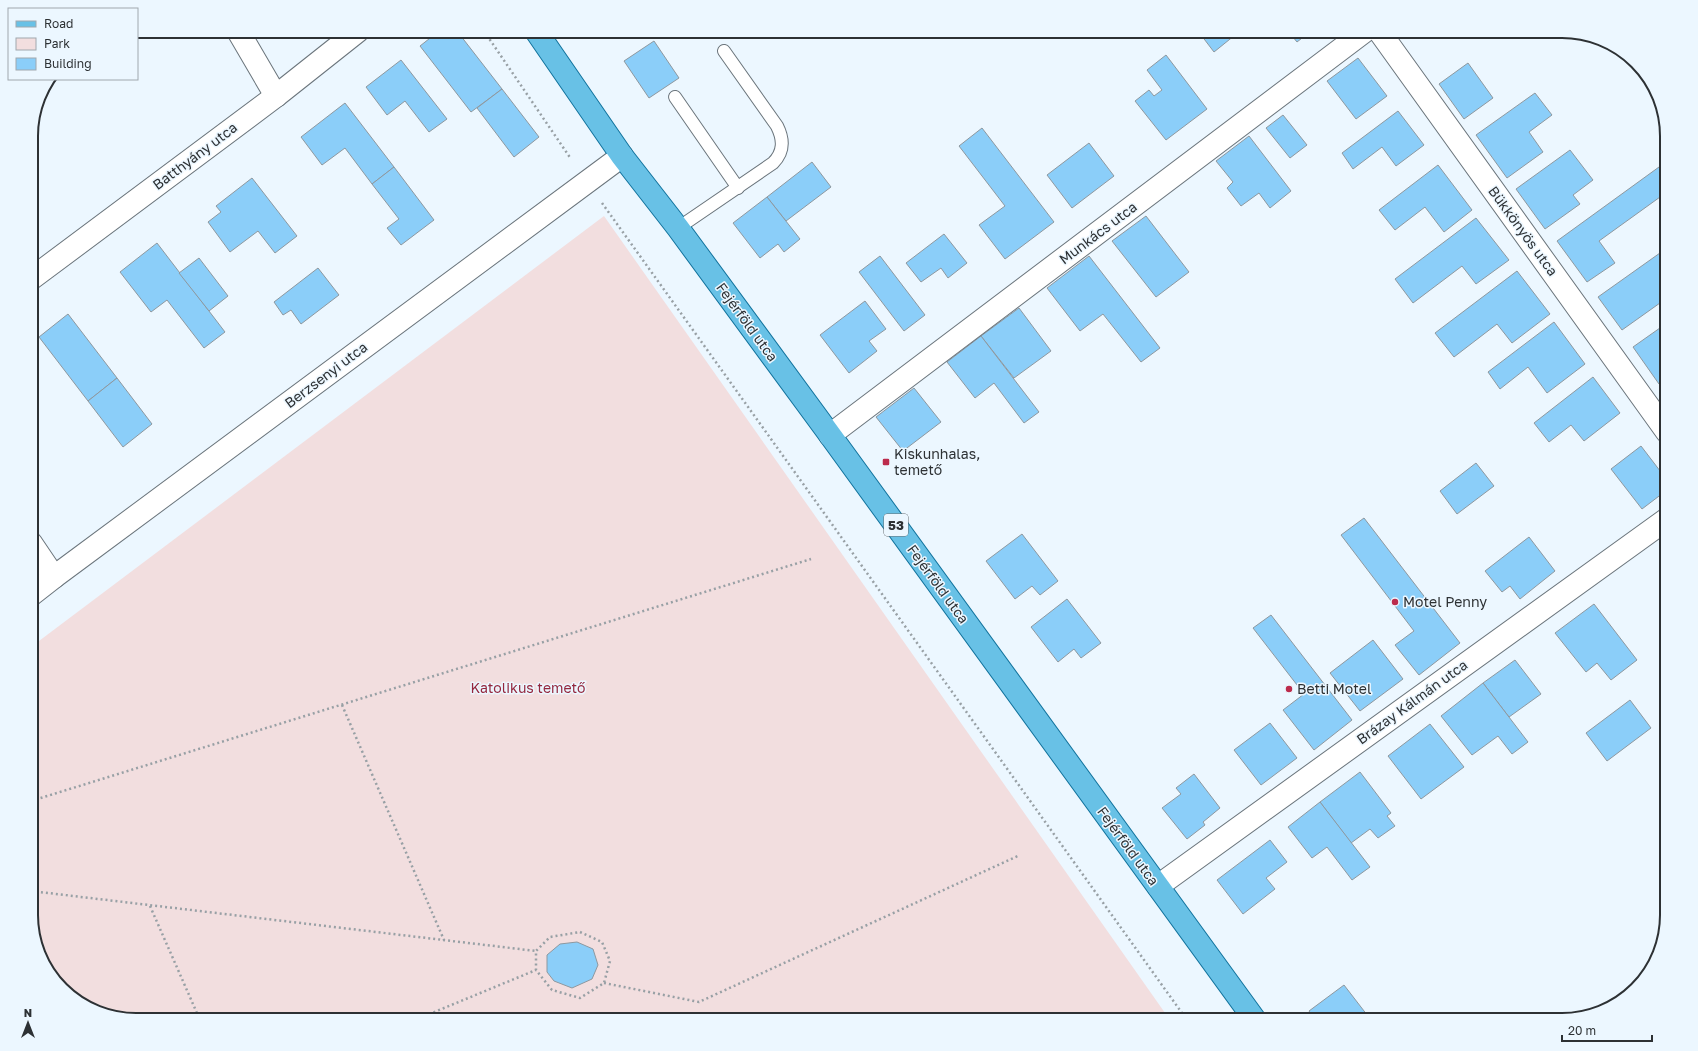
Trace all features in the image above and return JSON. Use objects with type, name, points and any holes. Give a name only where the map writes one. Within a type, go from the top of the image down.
[{"type":"main road","name":"Fejérföld utca","points":[[541,38],[622,156],[678,228],[830,435],[1250,1013]]},
{"type":"street","points":[[242,38],[276,96]]},
{"type":"street","name":"Batthyány utca","points":[[38,274],[276,96],[349,38]]},
{"type":"street","name":"Munkács utca","points":[[830,435],[1356,38]]},
{"type":"street","name":"Bükkönyös utca","points":[[1385,38],[1660,422]]},
{"type":"street","name":"Berzsenyi utca","points":[[38,589],[622,156]]},
{"type":"street","name":"Brázay Kálmán utca","points":[[1158,886],[1660,524]]},
{"type":"street","points":[[38,552],[54,576]]},
{"type":"lane","points":[[678,228],[738,188],[777,159],[782,147],[782,139],[777,126],[724,51]]},
{"type":"lane","points":[[675,97],[738,188]]},
{"type":"path","points":[[489,38],[587,182],[1182,1013]]},
{"type":"path","points":[[38,799],[811,560]]},
{"type":"path","points":[[342,705],[444,940]]},
{"type":"path","points":[[604,983],[699,1002],[1020,855]]},
{"type":"path","points":[[38,892],[536,951]]},
{"type":"path","points":[[150,906],[197,1013]]},
{"type":"path","points":[[580,932],[602,942],[610,962],[604,983],[580,998],[552,990],[536,970],[536,951],[550,937],[580,932]]},
{"type":"path","points":[[432,1013],[536,970]]},
{"type":"green space","name":"Katolikus temető","points":[[604,216],[1165,1013],[136,1013],[110,1010],[98,1006],[76,993],[58,975],[48,959],[40,935],[38,922],[38,642]]},
{"type":"building","points":[[430,38],[462,38],[502,89],[471,112],[420,46]]},
{"type":"building","points":[[1203,38],[1231,38],[1214,52]]},
{"type":"building","points":[[1294,38],[1302,38],[1297,42]]},
{"type":"building","points":[[654,41],[679,78],[649,98],[624,61]]},
{"type":"building","points":[[1166,55],[1207,109],[1166,140],[1135,101],[1149,90],[1154,96],[1162,90],[1147,70]]},
{"type":"building","points":[[1358,58],[1387,96],[1356,119],[1327,81]]},
{"type":"building","points":[[401,60],[447,119],[429,132],[405,101],[387,115],[366,87]]},
{"type":"building","points":[[1468,63],[1493,98],[1464,119],[1439,84]]},
{"type":"building","points":[[502,89],[539,137],[514,157],[477,108]]},
{"type":"building","points":[[1535,93],[1552,115],[1529,132],[1543,152],[1507,178],[1476,135]]},
{"type":"building","points":[[345,103],[394,167],[372,184],[345,148],[322,165],[301,137]]},
{"type":"building","points":[[1398,111],[1424,145],[1396,166],[1382,147],[1353,169],[1342,153]]},
{"type":"building","points":[[1283,115],[1307,145],[1290,158],[1266,128]]},
{"type":"building","points":[[982,128],[1054,222],[1005,259],[979,225],[1005,206],[959,146]]},
{"type":"building","points":[[1249,136],[1291,191],[1270,208],[1259,193],[1241,206],[1227,188],[1233,182],[1216,161]]},
{"type":"building","points":[[1089,143],[1114,176],[1072,208],[1047,175]]},
{"type":"building","points":[[1570,150],[1593,180],[1573,195],[1580,204],[1545,229],[1516,189]]},
{"type":"building","points":[[812,162],[831,187],[786,221],[767,197]]},
{"type":"building","points":[[1438,165],[1472,210],[1444,232],[1425,207],[1395,230],[1379,210]]},
{"type":"building","points":[[394,167],[434,220],[401,245],[387,228],[399,219],[372,184]]},
{"type":"building","points":[[1659,167],[1660,168],[1660,197],[1599,241],[1615,263],[1587,282],[1557,241]]},
{"type":"building","points":[[252,178],[297,236],[275,253],[258,231],[230,252],[208,222],[221,212],[216,206]]},
{"type":"building","points":[[767,197],[800,239],[784,252],[778,244],[760,258],[733,223]]},
{"type":"building","points":[[1146,216],[1189,272],[1156,297],[1112,241]]},
{"type":"building","points":[[1476,218],[1509,260],[1476,284],[1462,266],[1413,303],[1395,279]]},
{"type":"building","points":[[944,234],[967,263],[948,278],[941,268],[921,282],[906,263]]},
{"type":"building","points":[[157,243],[225,332],[204,348],[167,300],[151,312],[120,272]]},
{"type":"building","points":[[1660,253],[1660,303],[1622,330],[1598,297]]},
{"type":"building","points":[[880,256],[925,315],[904,331],[859,272]]},
{"type":"building","points":[[1089,256],[1160,348],[1141,362],[1103,314],[1080,331],[1047,288]]},
{"type":"building","points":[[199,258],[228,296],[209,311],[179,273]]},
{"type":"building","points":[[318,268],[339,295],[301,324],[291,310],[283,315],[274,302]]},
{"type":"building","points":[[1517,271],[1550,314],[1512,343],[1497,324],[1454,357],[1435,333]]},
{"type":"building","points":[[865,301],[886,329],[869,341],[877,351],[849,373],[820,335]]},
{"type":"building","points":[[1019,308],[1051,351],[1014,378],[981,336]]},
{"type":"building","points":[[68,314],[117,378],[88,401],[39,337]]},
{"type":"building","points":[[1554,322],[1585,364],[1547,393],[1528,367],[1500,389],[1488,372]]},
{"type":"building","points":[[1660,328],[1659,384],[1633,347]]},
{"type":"building","points":[[981,336],[1039,412],[1024,423],[994,383],[975,398],[947,362]]},
{"type":"building","points":[[1593,377],[1620,413],[1584,441],[1571,425],[1549,442],[1534,423]]},
{"type":"building","points":[[117,378],[152,424],[123,447],[88,401]]},
{"type":"building","points":[[914,388],[941,422],[903,451],[876,417]]},
{"type":"building","points":[[1641,446],[1660,471],[1660,495],[1642,509],[1611,469]]},
{"type":"building","points":[[1476,463],[1494,486],[1457,514],[1440,491]]},
{"type":"building","points":[[1364,518],[1460,643],[1419,675],[1395,645],[1414,631],[1341,535]]},
{"type":"building","points":[[1022,534],[1058,581],[1040,595],[1032,586],[1015,599],[986,561]]},
{"type":"building","points":[[1529,537],[1555,571],[1520,599],[1510,586],[1502,592],[1485,571]]},
{"type":"building","points":[[1067,599],[1101,643],[1081,658],[1074,649],[1058,662],[1031,627]]},
{"type":"building","points":[[1594,604],[1637,660],[1611,680],[1597,663],[1586,672],[1555,633]]},
{"type":"building","points":[[1271,615],[1352,720],[1314,750],[1283,710],[1304,694],[1253,628]]},
{"type":"building","points":[[1373,640],[1403,679],[1360,711],[1330,673]]},
{"type":"building","points":[[1515,660],[1541,694],[1509,717],[1483,683]]},
{"type":"building","points":[[1483,683],[1528,742],[1512,754],[1498,736],[1472,755],[1441,716]]},
{"type":"building","points":[[1630,700],[1651,728],[1607,761],[1586,733]]},
{"type":"building","points":[[1270,723],[1297,758],[1261,785],[1234,750]]},
{"type":"building","points":[[1430,724],[1464,767],[1421,799],[1388,756]]},
{"type":"building","points":[[1360,772],[1391,813],[1387,816],[1395,826],[1378,838],[1370,829],[1351,843],[1320,802]]},
{"type":"building","points":[[1194,774],[1220,808],[1203,822],[1205,825],[1187,839],[1162,808],[1181,794],[1176,788]]},
{"type":"building","points":[[1320,802],[1370,867],[1352,880],[1327,847],[1312,858],[1288,827]]},
{"type":"building","points":[[1270,840],[1287,862],[1266,878],[1275,889],[1243,914],[1217,880]]},
{"type":"building","points":[[577,942],[593,949],[598,965],[592,979],[572,988],[554,981],[547,972],[547,955],[560,944]]},
{"type":"building","points":[[1344,985],[1366,1013],[1310,1013],[1309,1011]]},
{"type":"place","name":"Kiskunhalas, temető","points":[[886,462]]},
{"type":"place","name":"Motel Penny","points":[[1395,602]]},
{"type":"place","name":"Betti Motel","points":[[1289,689]]}]
